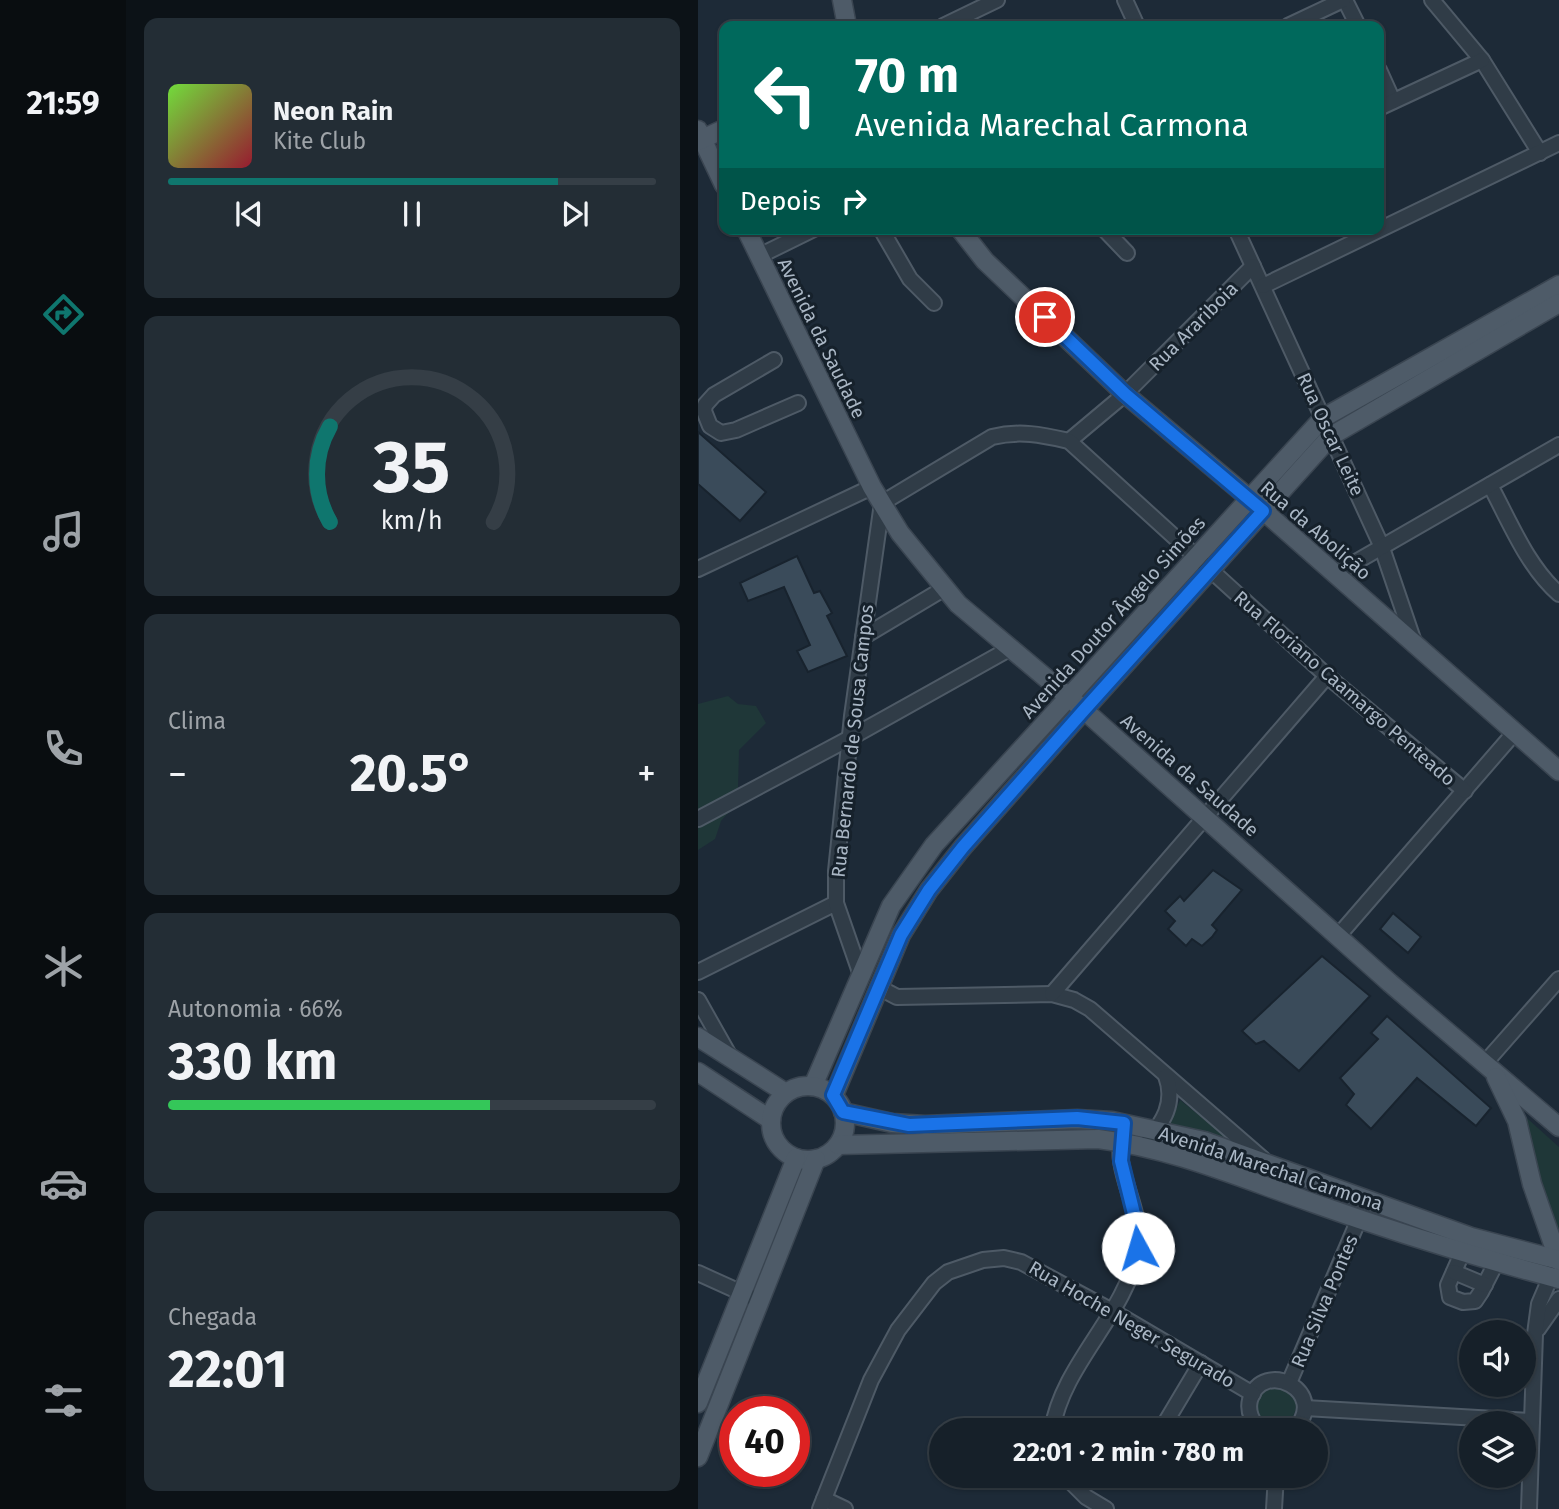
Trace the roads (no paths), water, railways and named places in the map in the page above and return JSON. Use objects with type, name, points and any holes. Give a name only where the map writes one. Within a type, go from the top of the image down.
[{"type":"main road","points":[[842,0],[846,21]]},
{"type":"main road","points":[[719,131],[699,137],[719,175]]},
{"type":"main road","name":"Avenida da Saudade","points":[[749,235],[872,487],[900,533],[958,604],[1068,696],[1390,983],[1559,1127]]},
{"type":"main road","name":"Rua da Abolição","points":[[964,235],[984,261],[1125,394],[1249,498],[1559,771]]},
{"type":"main road","name":"Avenida Doutor Ângelo Simões","points":[[813,1086],[891,906],[934,845],[1323,418],[1559,285]]},
{"type":"main road","points":[[833,1095],[901,935],[929,890],[1084,710],[1331,436],[1559,303]]},
{"type":"main road","points":[[698,1037],[786,1093]]},
{"type":"main road","points":[[1488,1066],[1517,1121],[1557,1268]]},
{"type":"main road","points":[[698,1072],[771,1120]]},
{"type":"main road","points":[[813,1086],[833,1095],[843,1112],[845,1123],[838,1145],[829,1153],[816,1159],[796,1158],[777,1145],[772,1135],[771,1120],[777,1101],[786,1093],[796,1088],[813,1086]]},
{"type":"main road","name":"Avenida Marechal Carmona","points":[[843,1112],[909,1125],[1077,1118],[1124,1123],[1204,1141],[1557,1268]]},
{"type":"main road","name":"Avenida Marechal Carmona","points":[[838,1145],[1098,1139],[1121,1142],[1194,1161],[1359,1219],[1497,1261],[1557,1268]]},
{"type":"main road","points":[[698,1403],[796,1158]]},
{"type":"main road","points":[[698,1457],[816,1159]]},
{"type":"street","points":[[953,21],[997,0]]},
{"type":"street","points":[[1125,0],[1135,21]]},
{"type":"street","points":[[1299,21],[1344,0],[1355,21]]},
{"type":"street","points":[[1432,0],[1482,60],[1540,153]]},
{"type":"street","points":[[1384,106],[1482,60]]},
{"type":"street","points":[[1384,81],[1393,101]]},
{"type":"street","points":[[1384,228],[1559,143]]},
{"type":"street","points":[[759,256],[802,235]]},
{"type":"street","points":[[884,235],[910,279],[934,303]]},
{"type":"street","points":[[1110,235],[1127,253]]},
{"type":"street","name":"Rua Oscar Leite","points":[[1239,235],[1382,548],[1414,644]]},
{"type":"street","points":[[1263,286],[1369,235]]},
{"type":"street","name":"Rua Arariboia","points":[[1069,441],[1125,394],[1253,266]]},
{"type":"street","points":[[774,360],[709,399],[704,411],[710,426],[721,433],[729,432],[798,403]]},
{"type":"street","points":[[882,503],[992,438],[1012,432],[1069,441]]},
{"type":"street","name":"Rua Floriano Caamargo Penteado","points":[[1069,441],[1327,676],[1465,791]]},
{"type":"street","points":[[1335,574],[1559,444]]},
{"type":"street","points":[[1490,485],[1535,568],[1553,580],[1559,594]]},
{"type":"street","points":[[698,569],[872,487]]},
{"type":"street","name":"Rua Bernardo de Sousa Campos","points":[[861,975],[836,903],[836,871],[850,738],[882,503]]},
{"type":"street","points":[[863,637],[945,588]]},
{"type":"street","points":[[698,819],[1011,648]]},
{"type":"street","points":[[1052,994],[1327,676]]},
{"type":"street","points":[[1339,936],[1515,732]]},
{"type":"street","points":[[698,972],[836,903]]},
{"type":"street","points":[[1488,1066],[1559,979]]},
{"type":"street","points":[[878,987],[897,998],[1052,994],[1074,1000],[1090,1009],[1269,1165]]},
{"type":"street","points":[[698,1000],[729,1055]]},
{"type":"street","points":[[1143,1148],[1169,1107],[1170,1087],[1166,1075]]},
{"type":"street","points":[[1055,1418],[1079,1366],[1131,1274],[1138,1248],[1138,1230],[1121,1161],[1124,1123]]},
{"type":"street","name":"Rua Silva Pontes","points":[[1289,1383],[1359,1219]]},
{"type":"street","points":[[1463,1251],[1448,1285],[1450,1297],[1463,1302],[1474,1301],[1497,1261]]},
{"type":"street","name":"Rua Hoche Neger Segurado","points":[[822,1504],[883,1355],[920,1299],[934,1283],[948,1272],[983,1260],[1004,1258],[1021,1262],[1112,1311],[1253,1394]]},
{"type":"street","points":[[1536,1326],[1539,1304],[1557,1268]]},
{"type":"street","points":[[1453,1272],[1485,1285]]},
{"type":"street","points":[[698,1273],[759,1301]]},
{"type":"street","points":[[1536,1333],[1559,1299]]},
{"type":"street","points":[[1168,1418],[1201,1363]]},
{"type":"street","points":[[1251,1418],[1249,1403],[1253,1394],[1265,1383],[1281,1380],[1300,1393],[1305,1408],[1302,1418]]},
{"type":"street","points":[[1305,1408],[1459,1416]]},
{"type":"street","points":[[1077,1488],[1106,1509]]},
{"type":"street","points":[[1274,1509],[1275,1488]]},
{"type":"street","points":[[1529,1509],[1530,1488]]},
{"type":"street","points":[[822,1504],[845,1509]]}]
